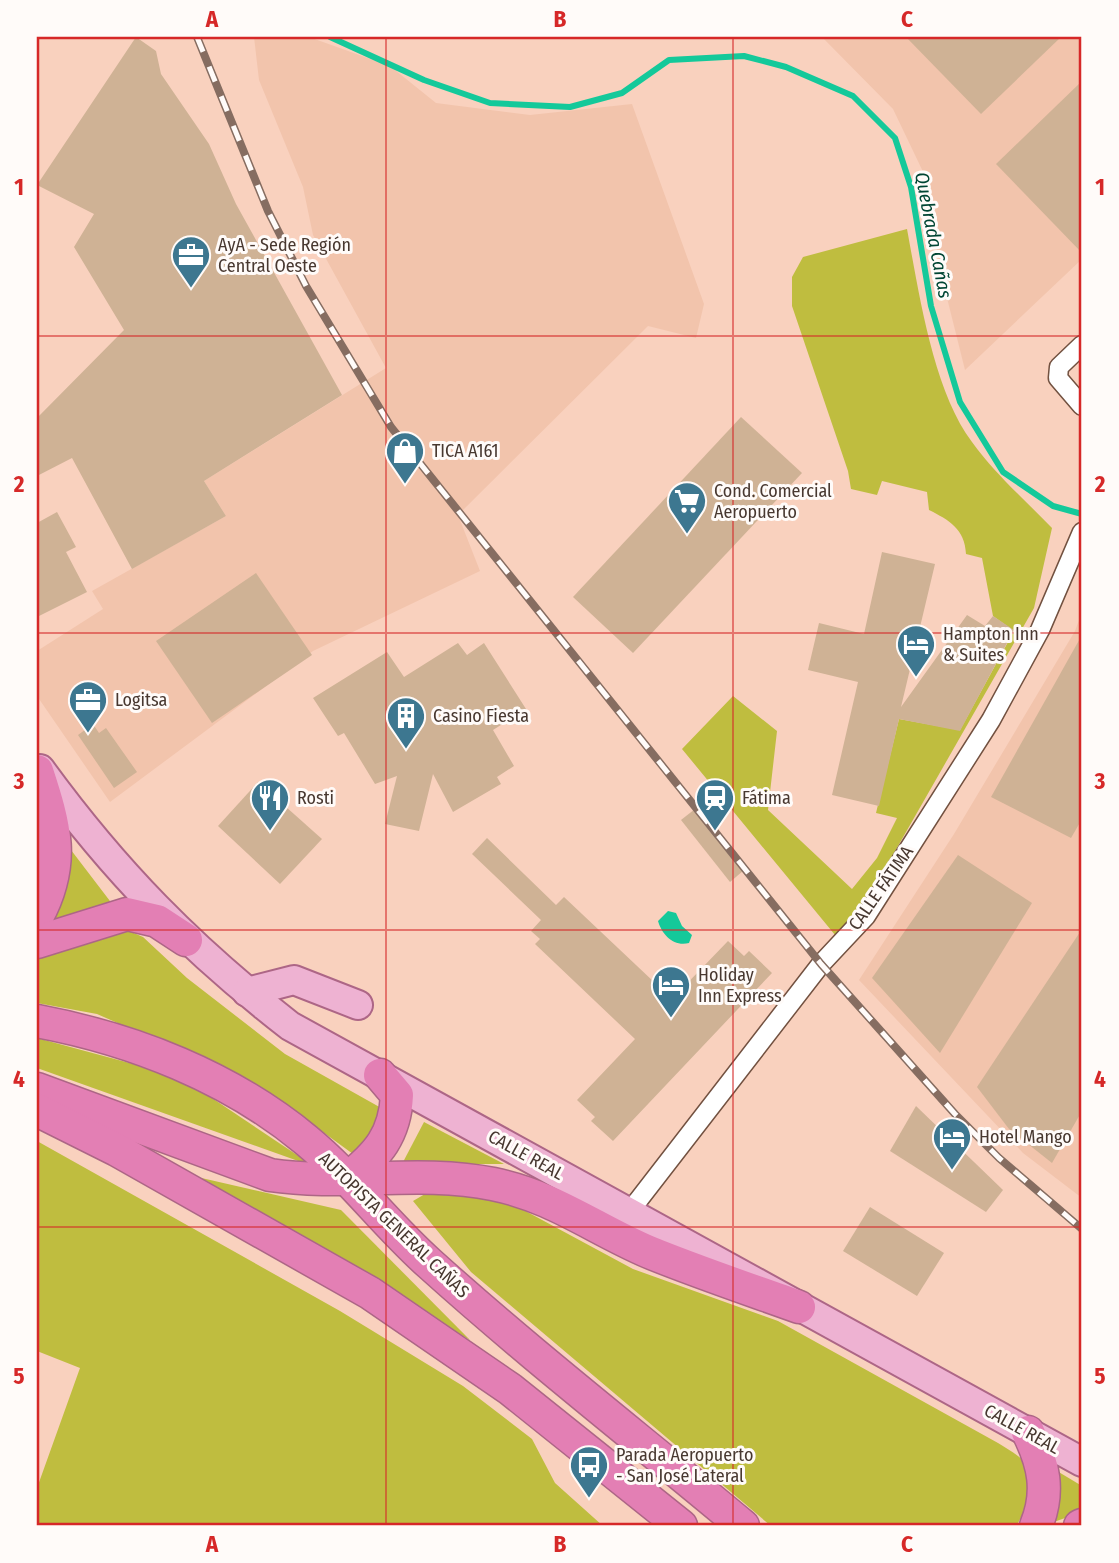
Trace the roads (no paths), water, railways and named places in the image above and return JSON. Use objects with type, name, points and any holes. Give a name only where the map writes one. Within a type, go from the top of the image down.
[{"type":"highway","points":[[37,771],[54,822],[57,849],[48,893],[37,917]]},
{"type":"highway","points":[[37,942],[127,914],[157,921],[186,940]]},
{"type":"highway","name":"AUTOPISTA GENERAL CAÑAS","points":[[37,1021],[125,1042],[204,1074],[267,1111],[306,1140],[428,1263],[744,1526]]},
{"type":"highway","points":[[347,1179],[370,1161],[393,1129],[397,1095],[380,1075]]},
{"type":"highway","points":[[37,1089],[270,1174],[303,1180],[462,1179],[525,1192],[581,1215],[646,1251],[799,1307]]},
{"type":"highway","points":[[37,1110],[117,1150],[370,1293],[510,1389],[681,1526]]},
{"type":"highway","points":[[1028,1432],[1040,1456],[1045,1482],[1043,1509],[1036,1526]]},
{"type":"main road","name":"CALLE REAL","points":[[37,764],[112,863],[186,940],[290,1026],[631,1211],[799,1307],[1082,1462]]},
{"type":"main road","points":[[247,992],[294,980],[358,1005]]},
{"type":"street","points":[[1082,345],[1059,367],[1058,378],[1082,406]]},
{"type":"street","name":"CALLE FÁTIMA","points":[[631,1211],[821,964],[866,916],[991,720],[1040,630],[1081,535]]},
{"type":"waterway","name":"Quebrada Cañas","points":[[330,37],[424,80],[490,103],[570,107],[622,93],[669,60],[744,56],[786,67],[853,96],[895,138],[911,187],[931,306],[960,402],[1003,472],[1053,506],[1082,514]]},
{"type":"railway","points":[[197,37],[268,211],[306,286],[391,427],[821,964],[955,1114],[999,1158],[1082,1229]]},
{"type":"place","name":"AyA - Sede Región Central Oeste","points":[[191,289]]},
{"type":"place","name":"TICA A161","points":[[405,485]]},
{"type":"place","name":"Cond. Comercial Aeropuerto","points":[[687,535]]},
{"type":"place","name":"Hampton Inn & Suites","points":[[916,678]]},
{"type":"place","name":"Logitsa","points":[[88,734]]},
{"type":"place","name":"Casino Fiesta","points":[[406,750]]},
{"type":"place","name":"Rosti","points":[[270,832]]},
{"type":"place","name":"Fátima","points":[[715,832]]},
{"type":"place","name":"Holiday Inn Express","points":[[671,1019]]},
{"type":"place","name":"Hotel Mango","points":[[952,1171]]},
{"type":"place","name":"Parada Aeropuerto - San José Lateral","points":[[589,1499]]}]
